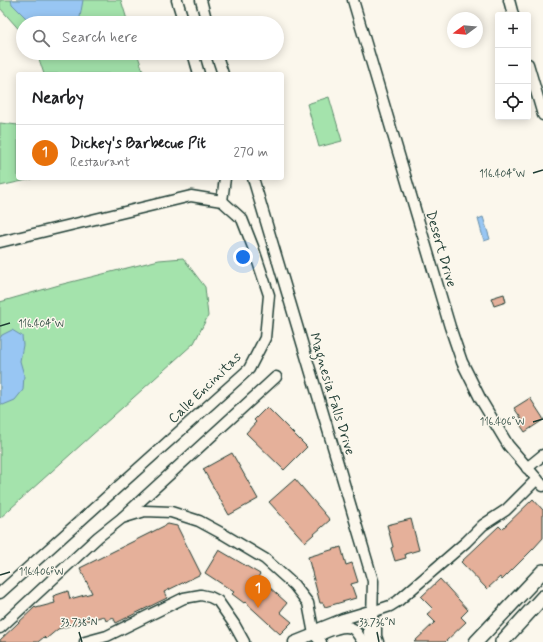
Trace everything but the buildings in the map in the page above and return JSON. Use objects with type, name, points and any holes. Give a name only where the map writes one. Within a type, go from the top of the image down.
[{"type":"main road","points":[[476,642],[543,570]]},
{"type":"main road","points":[[502,642],[543,597]]},
{"type":"street","points":[[177,0],[182,16]]},
{"type":"street","points":[[201,0],[205,16]]},
{"type":"street","name":"Desert Drive","points":[[353,0],[447,320],[462,362],[484,406],[508,445],[540,483]]},
{"type":"street","points":[[509,0],[512,12]]},
{"type":"street","points":[[195,60],[198,72]]},
{"type":"street","points":[[218,60],[222,72]]},
{"type":"street","points":[[531,74],[543,115]]},
{"type":"street","points":[[0,242],[191,196],[222,201],[226,180]]},
{"type":"street","name":"Magnesia Falls Drive","points":[[254,180],[373,581],[372,614],[368,625],[370,642]]},
{"type":"street","name":"Calle Encinitas","points":[[0,593],[250,369],[264,338],[269,295],[254,247],[242,219],[222,201]]},
{"type":"street","points":[[0,628],[98,537],[122,518],[276,377]]},
{"type":"street","points":[[528,468],[543,455]]},
{"type":"street","points":[[294,642],[314,634],[318,629],[343,619],[372,614],[398,601],[466,542],[483,525],[506,510],[540,483]]},
{"type":"street","points":[[122,518],[145,511],[171,512],[199,521],[265,559],[294,585],[308,603],[314,634],[320,642]]},
{"type":"street","points":[[85,642],[109,639],[184,598],[201,595],[218,601],[244,642]]},
{"type":"street","name":"Magnesia Falls Drive","points":[[372,614],[376,625],[376,636],[378,642]]},
{"type":"street","points":[[314,634],[320,635],[348,627],[355,630],[363,642]]},
{"type":"green space","points":[[0,0],[121,0],[126,16],[16,16],[16,26],[0,8]]},
{"type":"green space","points":[[39,60],[139,60],[143,72],[43,72]]},
{"type":"green space","points":[[329,97],[342,141],[319,147],[307,104]]},
{"type":"green space","points":[[0,123],[16,125],[16,180],[27,180],[0,186]]},
{"type":"green space","points":[[183,258],[205,287],[208,316],[194,343],[0,518],[0,302],[59,285],[159,260]]},
{"type":"water","points":[[11,0],[83,0],[80,16],[24,16],[12,4]]},
{"type":"water","points":[[483,217],[490,239],[484,241],[478,219]]},
{"type":"water","points":[[12,330],[22,336],[23,345],[20,361],[24,375],[23,390],[15,400],[3,405],[0,403],[0,338],[2,335]]},
{"type":"place","name":"Dickey's Barbecue Pit","points":[[258,608]]}]
